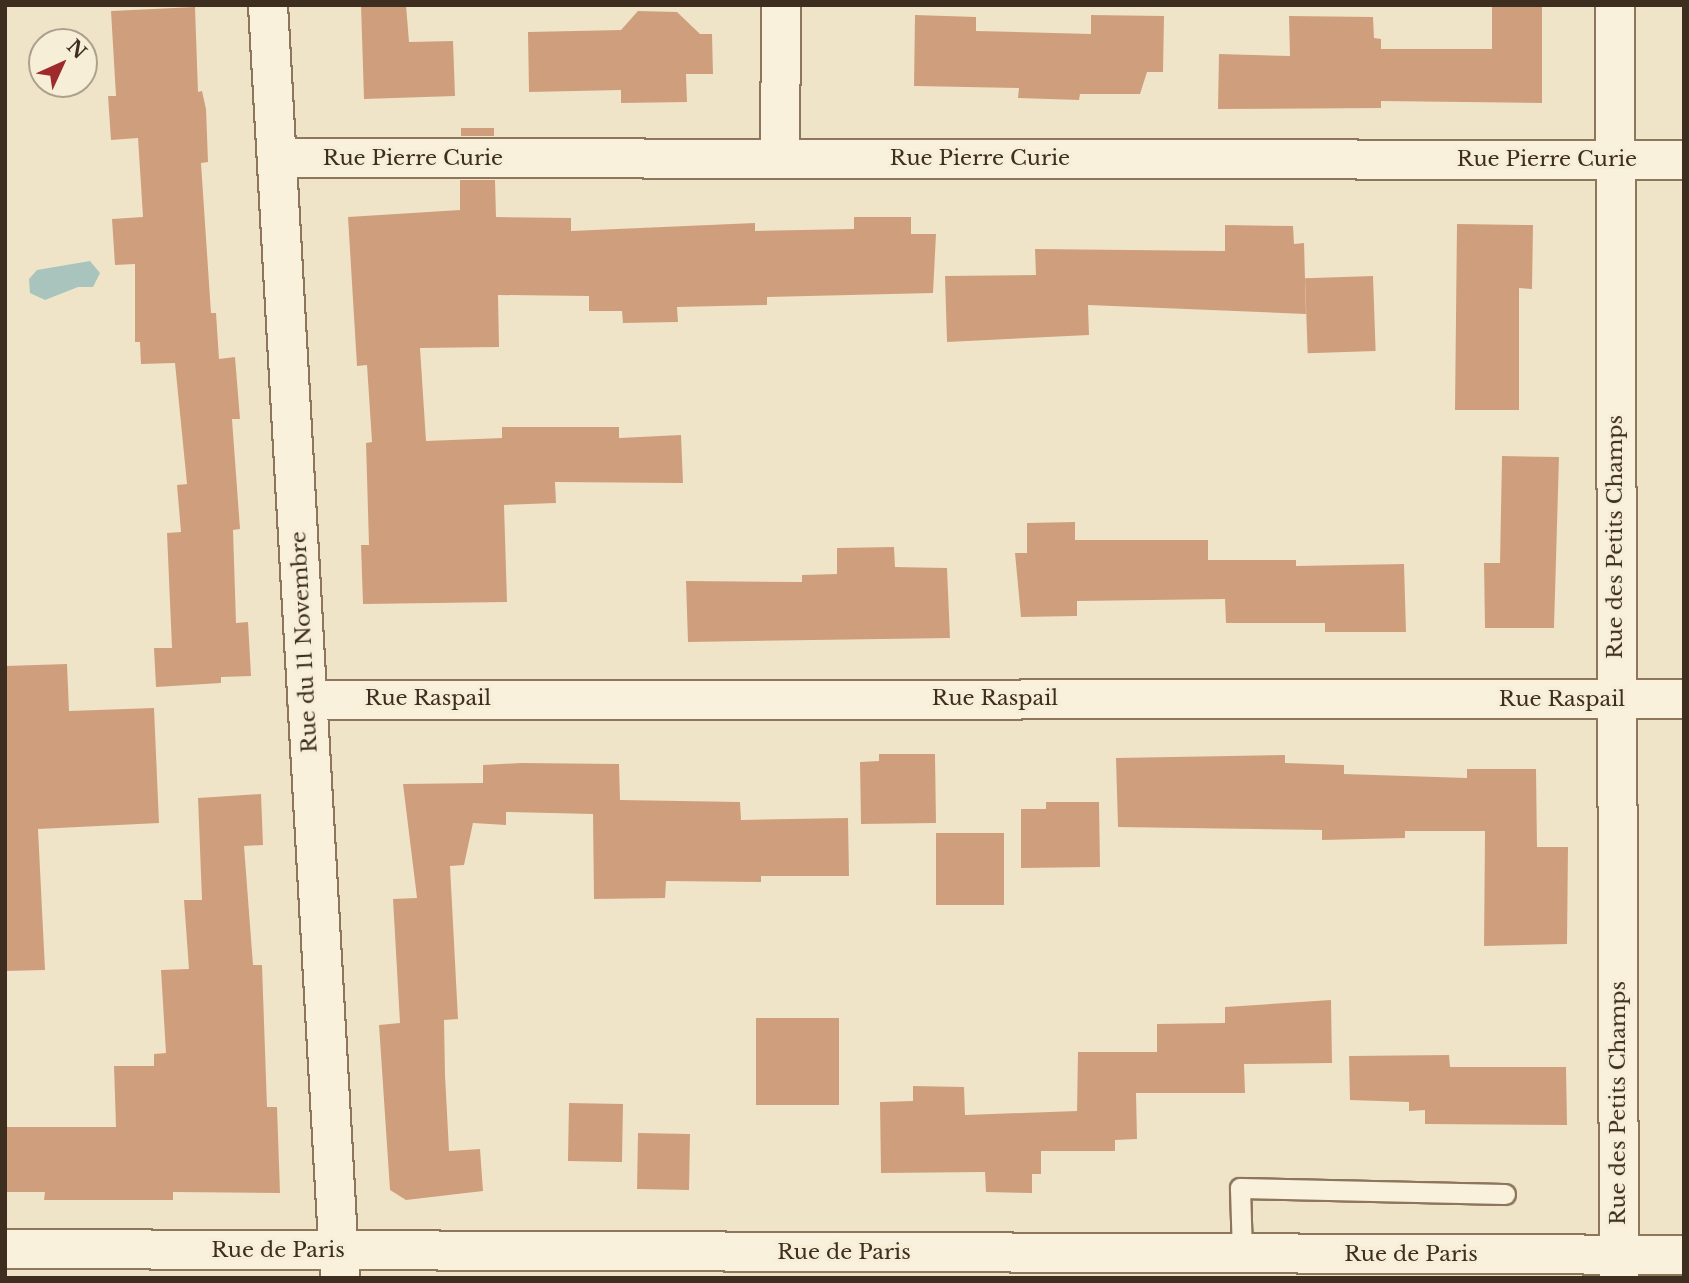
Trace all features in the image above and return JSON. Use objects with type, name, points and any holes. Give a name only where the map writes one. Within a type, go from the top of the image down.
[{"type":"street","name":"Rue du 11 Novembre","points":[[268,5],[340,1264]]},
{"type":"street","points":[[780,158],[781,5]]},
{"type":"street","name":"Rue des Petits Champs","points":[[1615,5],[1619,1266]]},
{"type":"street","name":"Rue Pierre Curie","points":[[277,158],[1684,160]]},
{"type":"street","name":"Rue Raspail","points":[[307,700],[1684,699]]},
{"type":"street","name":"Rue de Paris","points":[[5,1249],[340,1264],[1242,1253],[1619,1266],[1684,1255]]},
{"type":"lane","points":[[1242,1253],[1240,1188],[1505,1194]]},
{"type":"water","points":[[90,261],[100,273],[93,287],[78,287],[45,300],[30,293],[29,279],[37,270]]},
{"type":"building","points":[[361,5],[406,5],[409,42],[453,41],[455,96],[364,99]]},
{"type":"building","points":[[1492,5],[1542,5],[1542,103],[1381,101],[1381,108],[1218,109],[1219,54],[1290,56],[1289,16],[1373,17],[1374,38],[1381,39],[1381,49],[1492,49]]},
{"type":"building","points":[[195,7],[198,92],[202,91],[206,109],[208,162],[201,163],[211,313],[216,313],[219,359],[235,357],[240,419],[232,419],[240,529],[233,530],[236,623],[248,622],[251,676],[221,677],[221,683],[156,687],[154,648],[172,648],[167,533],[181,532],[177,485],[187,484],[175,363],[141,364],[140,342],[135,342],[135,264],[115,265],[112,219],[143,217],[138,138],[111,140],[108,96],[116,96],[111,11]]},
{"type":"building","points":[[638,11],[677,12],[700,34],[712,34],[713,74],[686,74],[687,102],[621,103],[621,90],[529,92],[528,32],[621,30]]},
{"type":"building","points":[[915,15],[976,17],[976,31],[1091,34],[1091,15],[1164,16],[1163,72],[1147,72],[1140,94],[1080,94],[1079,100],[1018,98],[1019,88],[914,86]]},
{"type":"building","points":[[461,128],[494,128],[494,136],[461,136]]},
{"type":"building","points":[[460,180],[495,180],[496,217],[571,218],[571,231],[755,223],[755,231],[854,229],[854,217],[911,217],[911,234],[936,234],[933,293],[767,297],[767,305],[677,307],[678,322],[623,323],[622,311],[589,311],[589,296],[498,295],[499,347],[420,348],[426,441],[502,438],[502,427],[619,427],[619,438],[681,435],[683,483],[555,482],[556,503],[504,505],[507,602],[363,604],[361,545],[369,545],[366,443],[372,442],[367,365],[357,366],[348,217],[460,210]]},
{"type":"building","points":[[1457,224],[1533,225],[1532,289],[1519,288],[1519,410],[1455,410]]},
{"type":"building","points":[[1225,225],[1293,226],[1294,244],[1304,243],[1306,314],[1088,305],[1089,335],[947,342],[945,276],[1036,275],[1035,249],[1225,251]]},
{"type":"building","points":[[1373,276],[1376,351],[1308,353],[1305,278]]},
{"type":"building","points":[[1502,456],[1559,457],[1554,628],[1485,628],[1484,563],[1500,563]]},
{"type":"building","points":[[1075,522],[1075,540],[1208,540],[1208,560],[1296,560],[1296,566],[1404,564],[1406,632],[1325,632],[1325,623],[1226,623],[1225,599],[1077,601],[1077,616],[1021,617],[1015,553],[1027,553],[1027,523]]},
{"type":"building","points":[[894,547],[895,567],[947,568],[950,638],[688,642],[686,581],[802,582],[802,575],[837,574],[837,548]]},
{"type":"building","points":[[67,664],[69,711],[154,708],[159,823],[38,829],[45,970],[5,971],[5,666]]},
{"type":"building","points":[[879,754],[935,754],[936,823],[861,824],[860,762],[879,761]]},
{"type":"building","points":[[1285,755],[1285,763],[1344,765],[1344,774],[1467,778],[1467,769],[1536,769],[1537,847],[1568,847],[1567,944],[1484,946],[1485,831],[1405,831],[1405,838],[1322,840],[1322,830],[1118,827],[1116,758]]},
{"type":"building","points":[[619,764],[620,800],[740,802],[741,820],[848,818],[849,876],[761,876],[761,882],[666,881],[665,898],[594,899],[593,814],[506,812],[506,825],[473,823],[464,865],[450,866],[458,1019],[444,1020],[445,1075],[449,1151],[480,1149],[483,1191],[406,1200],[390,1190],[379,1025],[400,1023],[393,899],[417,898],[403,784],[483,783],[483,765]]},
{"type":"building","points":[[261,794],[263,845],[244,846],[253,965],[262,965],[267,1107],[277,1107],[280,1193],[173,1192],[173,1200],[44,1200],[45,1192],[5,1192],[5,1127],[116,1127],[114,1066],[154,1066],[154,1054],[166,1053],[161,970],[189,969],[184,900],[202,900],[198,798]]},
{"type":"building","points":[[1046,802],[1099,802],[1100,867],[1021,868],[1021,809],[1046,809]]},
{"type":"building","points":[[936,833],[1004,833],[1004,905],[936,905]]},
{"type":"building","points":[[1331,1000],[1332,1063],[1244,1064],[1245,1093],[1136,1093],[1137,1139],[1115,1140],[1115,1151],[1041,1151],[1041,1174],[1032,1174],[1032,1193],[986,1192],[985,1172],[881,1173],[880,1102],[913,1101],[913,1086],[964,1087],[965,1115],[1077,1111],[1078,1052],[1157,1052],[1157,1024],[1225,1023],[1225,1007]]},
{"type":"building","points":[[756,1018],[839,1018],[839,1105],[756,1105]]},
{"type":"building","points":[[1449,1055],[1450,1067],[1566,1067],[1567,1125],[1425,1124],[1425,1110],[1409,1111],[1409,1102],[1350,1100],[1349,1056]]},
{"type":"building","points":[[569,1103],[623,1104],[622,1162],[568,1161]]},
{"type":"building","points":[[638,1133],[690,1134],[689,1190],[637,1189]]}]
